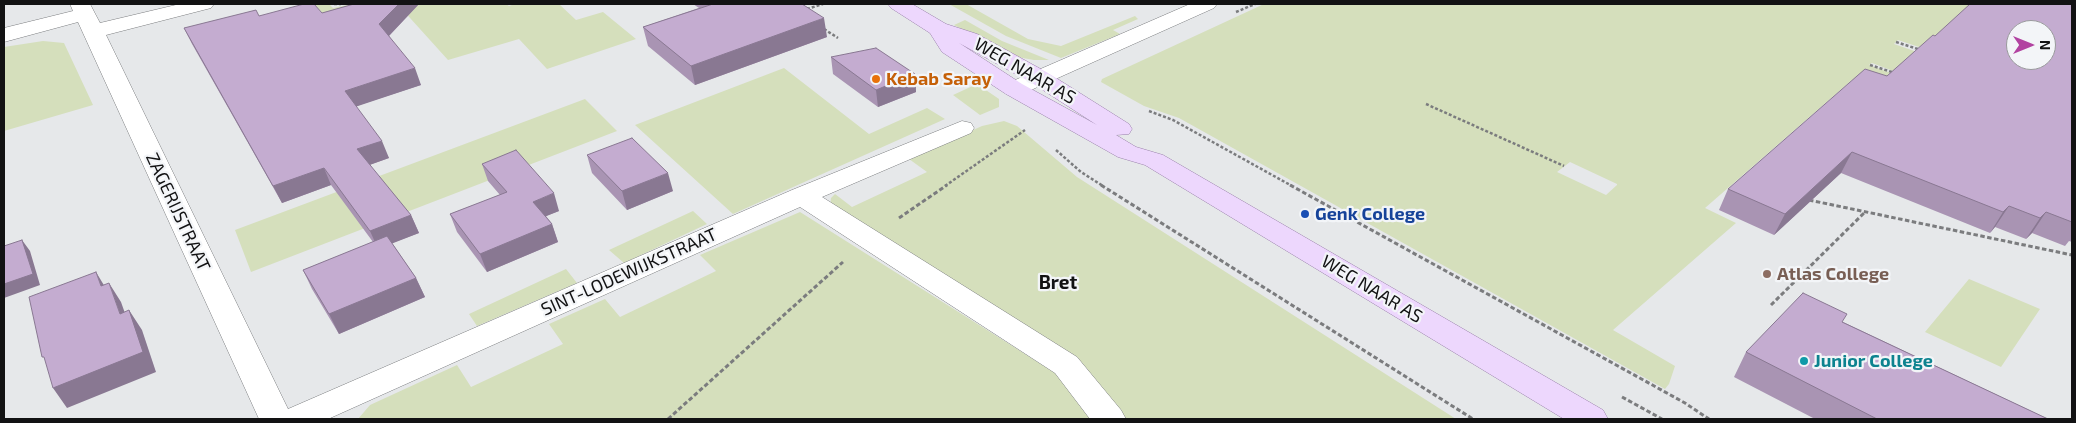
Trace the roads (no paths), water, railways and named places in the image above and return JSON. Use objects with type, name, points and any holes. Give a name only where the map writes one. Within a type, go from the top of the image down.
[{"type":"main road","name":"WEG NAAR AS","points":[[898,4],[938,29],[969,39],[1040,78],[1142,144],[1154,160]]},
{"type":"main road","name":"WEG NAAR AS","points":[[938,29],[950,47],[1014,89],[1127,152],[1154,160],[1591,419]]},
{"type":"street","points":[[4,35],[85,17],[204,4]]},
{"type":"street","points":[[1014,89],[1207,4]]},
{"type":"street","name":"ZAGERIJSTRAAT","points":[[85,17],[276,419]]},
{"type":"street","name":"SINT-LODEWIJKSTRAAT","points":[[297,419],[802,196],[962,128]]},
{"type":"street","points":[[802,196],[1066,365],[1109,419]]},
{"type":"place","name":"Kebab Saray","points":[[876,79]]},
{"type":"place","name":"Genk College","points":[[1305,214]]},
{"type":"place","name":"Atlas College","points":[[1767,274]]},
{"type":"place","name":"Junior College","points":[[1804,361]]},
{"type":"district","name":"Bret","points":[[1058,283]]}]
